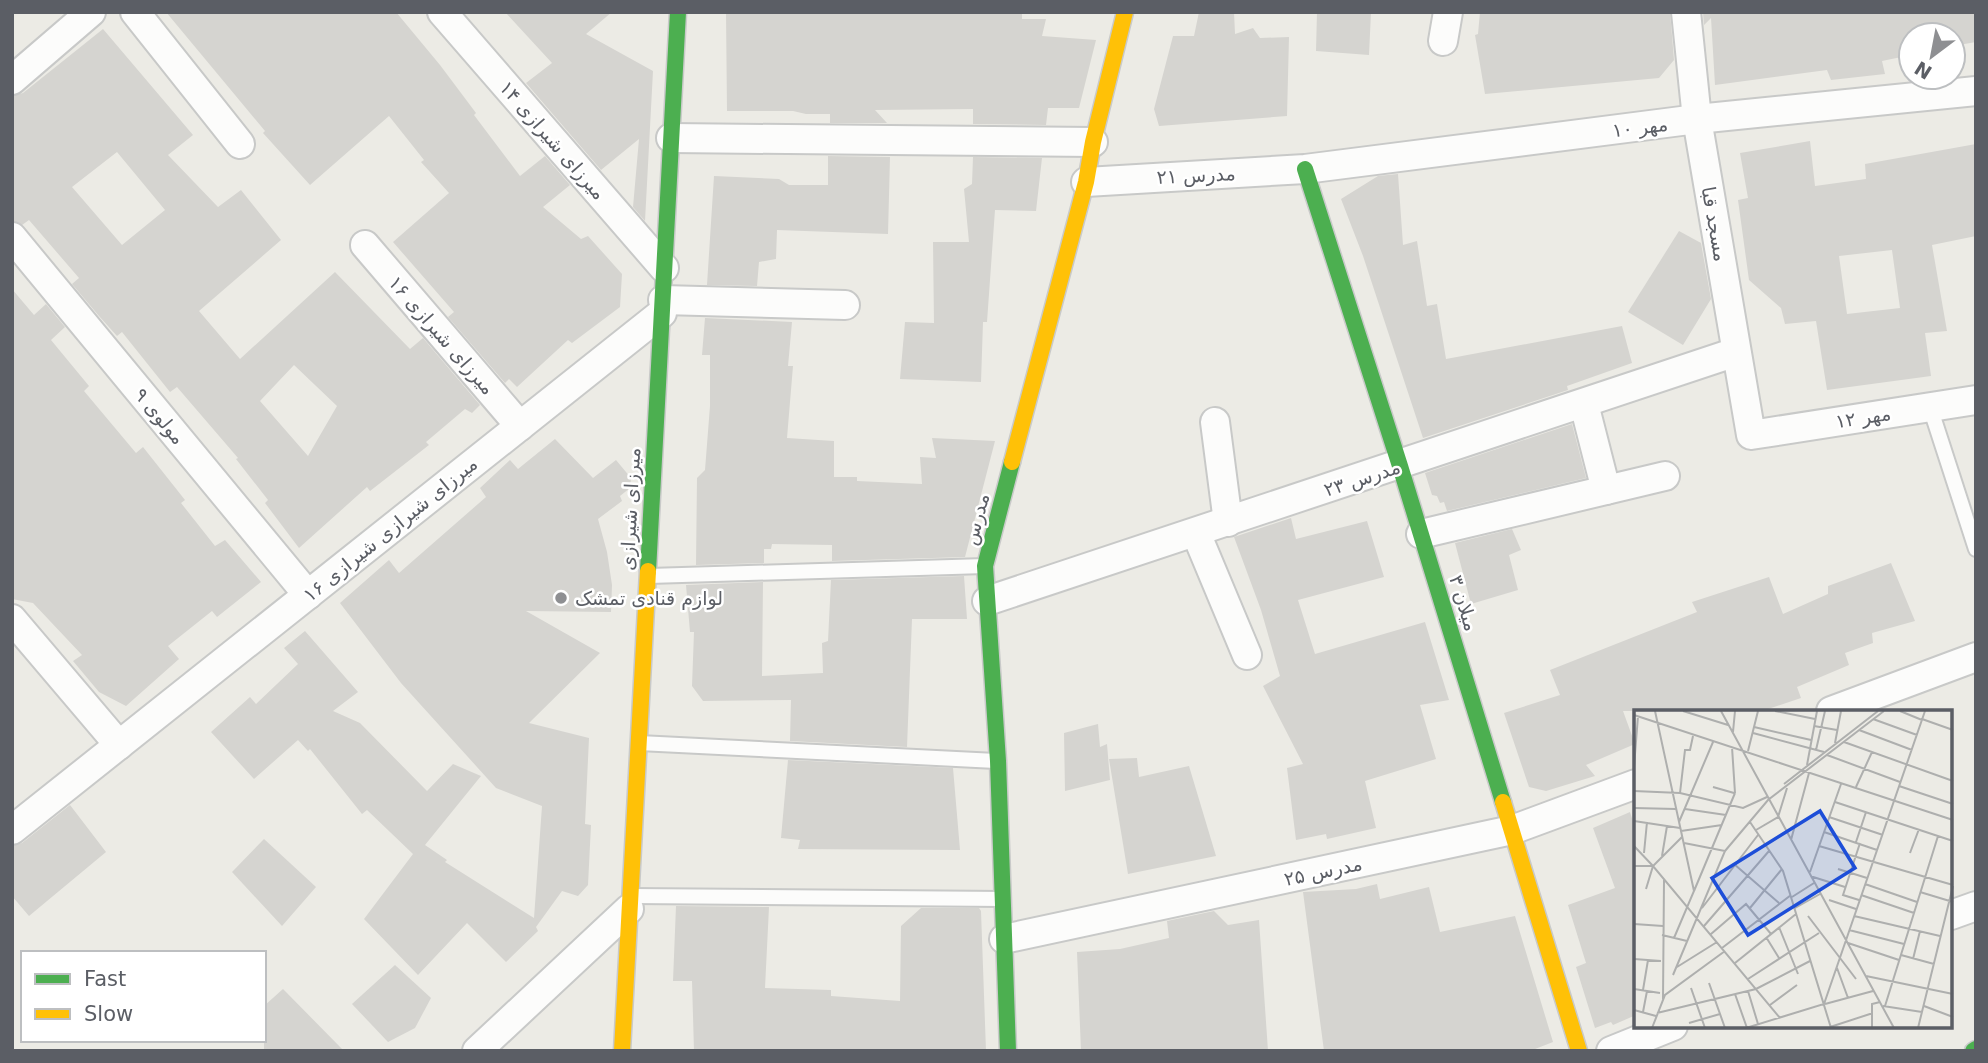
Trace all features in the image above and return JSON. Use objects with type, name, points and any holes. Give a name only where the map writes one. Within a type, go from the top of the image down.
[{"type":"street","points":[[12,80],[91,12]]},
{"type":"street","points":[[135,12],[240,144]]},
{"type":"street","name":"میرزای شیرازی ۱۴","points":[[442,12],[664,268]]},
{"type":"street","name":"میرزای شیرازی","points":[[622,1051],[678,12]]},
{"type":"street","name":"مدرس","points":[[1008,1051],[998,761],[985,566],[1086,182],[1093,142],[1125,12]]},
{"type":"street","points":[[1443,41],[1448,12]]},
{"type":"street","name":"مسجد قبا","points":[[1686,12],[1697,119],[1751,435]]},
{"type":"street","name":"مهر ۱۰","points":[[1305,169],[1697,119],[1976,91]]},
{"type":"street","points":[[671,138],[1093,142]]},
{"type":"street","name":"مدرس ۲۱","points":[[1086,182],[1305,169]]},
{"type":"street","name":"میلان ۳","points":[[1305,169],[1400,466],[1579,1051]]},
{"type":"street","name":"مولوی ۹","points":[[12,237],[308,595]]},
{"type":"street","name":"میرزای شیرازی ۱۶","points":[[365,245],[520,426]]},
{"type":"street","points":[[662,306],[845,305]]},
{"type":"street","name":"میرزای شیرازی شیرازی ۱۶","points":[[12,830],[520,426],[662,306]]},
{"type":"street","name":"مدرس ۲۳","points":[[988,601],[1737,352]]},
{"type":"street","name":"مهر ۱۲","points":[[1751,435],[1976,400]]},
{"type":"street","points":[[1584,404],[1606,490]]},
{"type":"street","points":[[1215,422],[1228,522]]},
{"type":"street","points":[[1421,534],[1665,476]]},
{"type":"street","points":[[1196,533],[1247,655]]},
{"type":"street","points":[[12,619],[119,745]]},
{"type":"street","points":[[1834,710],[1976,657]]},
{"type":"street","name":"مدرس ۲۵","points":[[1004,939],[1512,830],[1634,785]]},
{"type":"street","points":[[477,1051],[630,902]]},
{"type":"street","points":[[1953,914],[1976,906]]},
{"type":"street","points":[[1611,1051],[1668,1028]]},
{"type":"lane","points":[[1930,407],[1976,548]]},
{"type":"lane","points":[[648,576],[985,566]]},
{"type":"lane","points":[[639,743],[998,761]]},
{"type":"lane","points":[[630,902],[817,897],[1004,899]]},
{"type":"building","points":[[166,12],[396,12],[440,65],[520,176],[545,156],[570,185],[543,207],[581,239],[588,236],[622,274],[620,307],[572,343],[568,340],[517,387],[509,379],[505,383],[448,317],[454,312],[393,242],[449,193],[421,162],[424,160],[389,116],[310,185],[263,133],[265,131]]},
{"type":"building","points":[[505,12],[612,12],[586,34],[653,71],[645,221],[633,207],[639,139],[601,170],[526,83],[552,63]]},
{"type":"building","points":[[726,12],[1022,12],[1022,19],[1046,19],[1042,36],[1096,40],[1079,108],[1048,108],[1046,125],[973,124],[973,109],[875,110],[887,123],[830,123],[830,114],[727,111]]},
{"type":"building","points":[[1199,12],[1234,12],[1235,34],[1253,28],[1260,38],[1289,37],[1287,116],[1159,126],[1154,109],[1173,36],[1194,36]]},
{"type":"building","points":[[1317,12],[1371,12],[1369,55],[1316,51]]},
{"type":"building","points":[[1480,12],[1670,12],[1674,60],[1659,78],[1485,94],[1475,35],[1478,34]]},
{"type":"building","points":[[1703,12],[1976,12],[1976,42],[1967,44],[1967,21],[1897,21],[1897,58],[1882,61],[1885,74],[1831,80],[1827,70],[1715,85],[1711,18],[1704,25]]},
{"type":"building","points":[[103,29],[193,135],[168,155],[218,207],[241,190],[281,240],[199,311],[240,359],[335,272],[410,349],[423,338],[480,405],[472,413],[465,409],[426,442],[429,445],[370,491],[367,487],[299,548],[265,503],[268,500],[236,459],[238,458],[177,387],[170,392],[122,332],[117,336],[99,316],[72,284],[79,278],[29,220],[22,225],[12,221],[12,96],[23,93]],"holes":[[[117,152],[165,210],[122,245],[72,187]],[[294,365],[337,406],[308,456],[260,401]]]},
{"type":"building","points":[[1810,141],[1815,186],[1866,179],[1865,164],[1976,144],[1976,236],[1932,245],[1947,331],[1925,333],[1931,376],[1827,390],[1816,321],[1785,324],[1781,308],[1749,280],[1738,200],[1748,198],[1740,153]],"holes":[[[1892,250],[1900,308],[1847,314],[1839,256]]]},
{"type":"building","points":[[828,156],[890,157],[888,234],[777,230],[776,259],[759,262],[757,286],[707,285],[714,176],[779,179],[789,185],[828,185]]},
{"type":"building","points":[[973,157],[1042,158],[1036,211],[995,210],[987,322],[983,322],[981,382],[900,379],[905,322],[934,323],[933,242],[969,242],[964,189],[972,184]]},
{"type":"building","points":[[1398,174],[1403,245],[1417,241],[1427,306],[1437,304],[1446,359],[1622,326],[1632,363],[1567,386],[1568,390],[1423,438],[1363,256],[1341,199],[1378,176]]},
{"type":"building","points":[[1679,231],[1701,243],[1711,299],[1683,345],[1628,312]]},
{"type":"building","points":[[12,289],[34,315],[46,304],[65,327],[51,340],[89,386],[84,391],[136,453],[143,447],[185,500],[181,503],[215,546],[225,540],[261,582],[217,617],[212,611],[168,646],[179,659],[126,706],[99,692],[73,661],[82,655],[33,603],[12,599]]},
{"type":"building","points":[[705,318],[792,322],[788,366],[793,366],[787,438],[834,441],[834,477],[857,477],[857,481],[922,484],[920,457],[936,458],[932,438],[995,441],[965,557],[832,561],[832,545],[772,544],[771,549],[764,549],[764,563],[696,565],[697,478],[705,470],[710,406],[710,355],[702,355]]},
{"type":"building","points":[[1572,424],[1586,478],[1447,511],[1444,502],[1440,503],[1437,496],[1432,495],[1425,473]]},
{"type":"building","points":[[555,439],[593,478],[616,460],[631,478],[630,488],[620,496],[622,501],[598,519],[612,585],[611,612],[526,611],[600,653],[529,723],[589,738],[585,824],[591,825],[588,885],[578,896],[562,891],[536,927],[538,931],[506,962],[467,923],[418,975],[364,919],[413,854],[367,810],[362,814],[310,749],[308,751],[298,740],[254,779],[211,732],[250,697],[256,704],[298,664],[284,648],[305,631],[358,692],[333,711],[360,723],[427,791],[453,764],[481,776],[425,845],[447,860],[445,862],[534,918],[542,806],[496,788],[401,683],[340,603],[389,560],[399,573],[486,497],[480,488],[510,460],[518,469]]},
{"type":"building","points":[[1291,518],[1296,539],[1367,521],[1384,577],[1298,600],[1315,654],[1425,622],[1449,700],[1420,705],[1436,759],[1365,781],[1376,828],[1327,839],[1326,834],[1296,840],[1287,768],[1303,764],[1263,686],[1280,676],[1261,610],[1234,537]]},
{"type":"building","points":[[1512,529],[1521,550],[1509,555],[1518,590],[1471,604],[1455,543]]},
{"type":"building","points":[[1891,563],[1915,621],[1872,633],[1873,643],[1845,653],[1849,665],[1797,687],[1801,698],[1765,710],[1623,711],[1634,744],[1586,765],[1595,776],[1546,791],[1529,787],[1504,713],[1560,695],[1550,670],[1697,612],[1692,602],[1769,577],[1783,614],[1828,594],[1828,586]]},
{"type":"building","points":[[964,576],[967,619],[912,619],[907,747],[790,741],[791,700],[703,701],[692,686],[694,632],[690,632],[686,585],[763,582],[762,676],[823,673],[822,643],[828,641],[831,580]]},
{"type":"building","points":[[1098,724],[1100,747],[1107,744],[1110,780],[1065,791],[1064,733]]},
{"type":"building","points":[[1137,758],[1139,777],[1189,766],[1216,856],[1128,874],[1109,759]]},
{"type":"building","points":[[788,760],[953,768],[960,850],[798,849],[800,840],[781,838]]},
{"type":"building","points":[[70,805],[106,852],[29,916],[12,896],[12,846],[22,843]]},
{"type":"building","points":[[1630,812],[1634,825],[1634,1016],[1613,1025],[1611,1022],[1595,1028],[1576,967],[1586,963],[1568,905],[1615,888],[1593,828]]},
{"type":"building","points":[[264,839],[316,887],[282,926],[232,872]]},
{"type":"building","points":[[1377,884],[1380,899],[1429,887],[1440,932],[1515,916],[1553,1042],[1530,1051],[1324,1051],[1303,892],[1356,889]]},
{"type":"building","points":[[676,906],[769,907],[765,988],[831,990],[831,996],[900,1001],[901,926],[921,908],[979,908],[986,1051],[694,1051],[692,981],[673,981]]},
{"type":"building","points":[[1214,911],[1228,925],[1259,920],[1268,1051],[1081,1051],[1077,952],[1120,949],[1169,938],[1167,921]]},
{"type":"building","points":[[395,965],[431,998],[415,1028],[388,1042],[352,1004]]},
{"type":"building","points":[[283,989],[344,1051],[264,1051],[266,1004]]},
{"type":"traffic: fast","points":[[648,571],[678,12]]},
{"type":"traffic: fast","points":[[1305,169],[1503,802]]},
{"type":"traffic: fast","points":[[1008,1051],[998,761],[985,566],[1012,462]]},
{"type":"traffic: slow","points":[[1012,462],[1086,182],[1093,142],[1125,12]]},
{"type":"traffic: slow","points":[[622,1051],[648,571]]},
{"type":"traffic: slow","points":[[1503,802],[1579,1051]]},
{"type":"place","name":"لوازم قنادی تمشک","points":[[561,598]]}]
